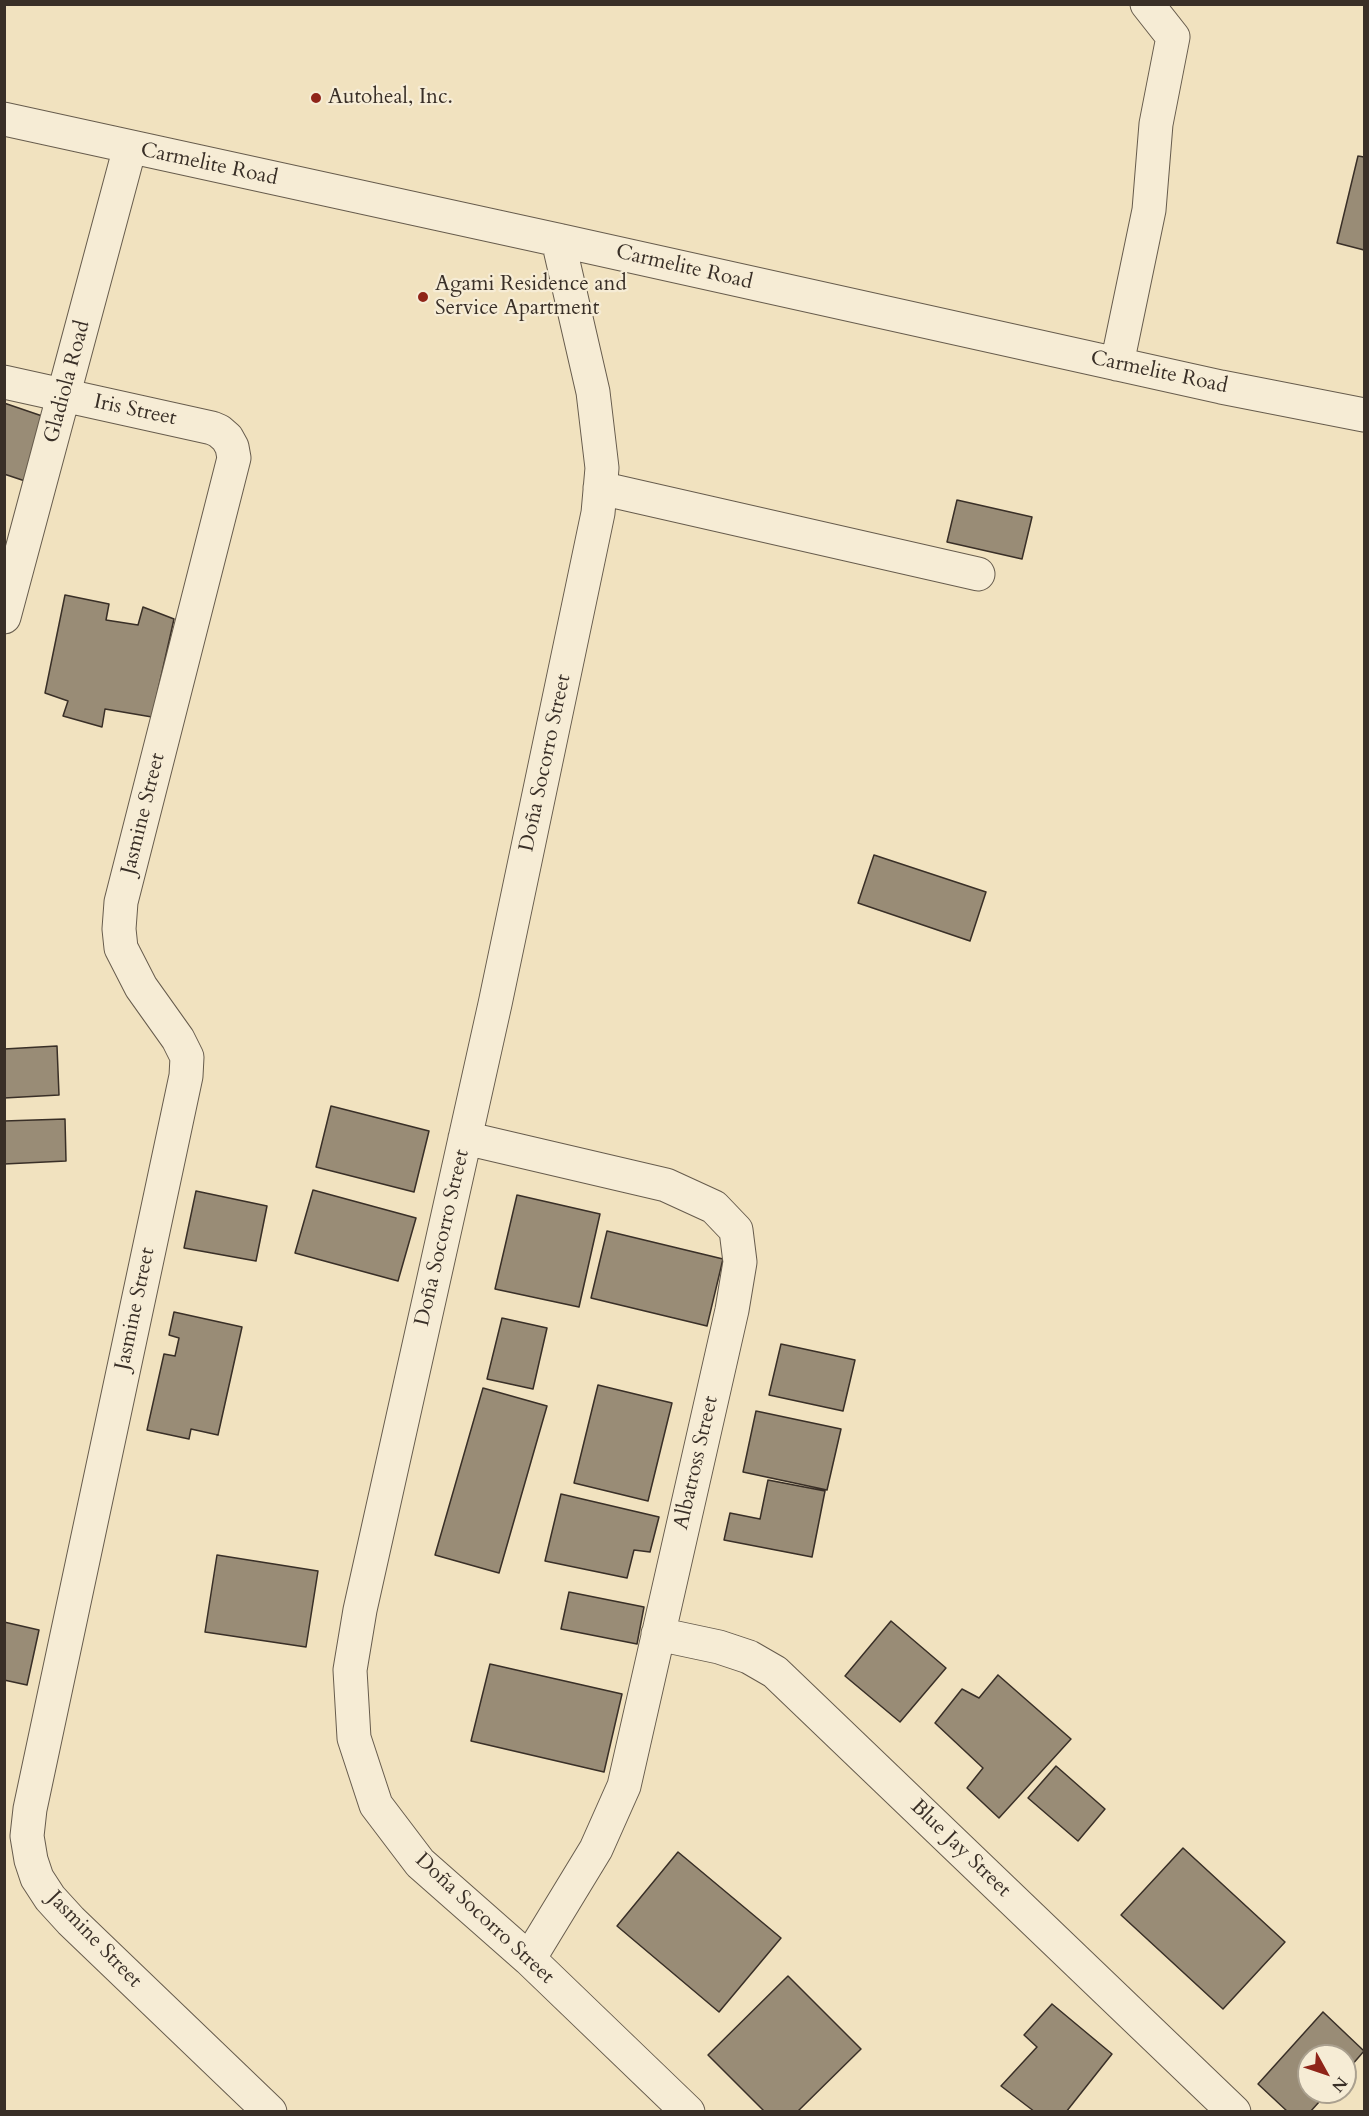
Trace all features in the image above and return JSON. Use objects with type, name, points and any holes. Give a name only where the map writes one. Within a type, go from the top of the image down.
[{"type":"street","points":[[1117,364],[1149,210],[1155,124],[1173,37],[1147,4]]},
{"type":"street","name":"Carmelite Road","points":[[4,119],[1221,387],[1365,415]]},
{"type":"street","name":"Gladiola Road","points":[[6,604],[130,147]]},
{"type":"street","name":"Doña Socorro Street","points":[[558,240],[593,393],[602,468],[598,513],[495,1004],[360,1610],[350,1670],[354,1738],[376,1805],[420,1863],[528,1959],[688,2112]]},
{"type":"street","name":"Iris Street","points":[[4,382],[212,428],[227,438]]},
{"type":"street","name":"Jasmine Street","points":[[227,438],[234,458],[232,472],[122,902],[119,929],[122,948],[141,987],[178,1039],[187,1057],[186,1076],[17,1806],[37,1878],[50,1898],[71,1921],[270,2112]]},
{"type":"street","points":[[600,488],[978,574]]},
{"type":"street","name":"Albatross Street","points":[[465,1138],[666,1185],[714,1207],[736,1230],[740,1262],[732,1310],[624,1786],[596,1849],[528,1959]]},
{"type":"street","name":"Blue Jay Street","points":[[658,1634],[729,1650],[749,1657],[775,1672],[1234,2112]]},
{"type":"building","points":[[1358,156],[1364,157],[1364,250],[1337,243]]},
{"type":"building","points":[[4,403],[48,418],[25,481],[4,474]]},
{"type":"building","points":[[957,500],[1032,517],[1022,559],[947,542]]},
{"type":"building","points":[[65,595],[109,604],[106,620],[138,625],[143,607],[174,619],[152,717],[105,709],[102,727],[63,716],[68,701],[45,693]]},
{"type":"building","points":[[874,855],[986,892],[970,941],[858,903]]},
{"type":"building","points":[[57,1046],[59,1095],[4,1098],[4,1049]]},
{"type":"building","points":[[331,1106],[429,1131],[414,1192],[316,1167]]},
{"type":"building","points":[[65,1119],[66,1161],[4,1164],[4,1121]]},
{"type":"building","points":[[313,1190],[416,1218],[398,1281],[295,1253]]},
{"type":"building","points":[[196,1191],[267,1206],[256,1261],[184,1248]]},
{"type":"building","points":[[517,1195],[600,1214],[579,1307],[495,1289]]},
{"type":"building","points":[[607,1231],[723,1259],[707,1326],[591,1298]]},
{"type":"building","points":[[174,1312],[242,1327],[218,1435],[191,1429],[189,1439],[147,1430],[164,1354],[175,1356],[179,1338],[169,1335]]},
{"type":"building","points":[[502,1318],[547,1328],[533,1389],[487,1379]]},
{"type":"building","points":[[781,1344],[855,1360],[843,1411],[769,1395]]},
{"type":"building","points":[[598,1385],[672,1403],[648,1501],[574,1483]]},
{"type":"building","points":[[483,1388],[547,1406],[499,1573],[435,1555]]},
{"type":"building","points":[[756,1411],[841,1429],[827,1490],[743,1472]]},
{"type":"building","points":[[768,1480],[825,1491],[812,1557],[724,1540],[730,1513],[760,1519]]},
{"type":"building","points":[[561,1494],[659,1517],[650,1552],[634,1550],[627,1578],[545,1561]]},
{"type":"building","points":[[217,1555],[318,1571],[306,1647],[205,1632]]},
{"type":"building","points":[[569,1592],[644,1607],[637,1644],[561,1629]]},
{"type":"building","points":[[891,1621],[946,1668],[900,1722],[845,1676]]},
{"type":"building","points":[[4,1622],[39,1630],[27,1685],[4,1680]]},
{"type":"building","points":[[490,1664],[622,1694],[604,1772],[471,1741]]},
{"type":"building","points":[[998,1675],[1071,1739],[999,1818],[967,1788],[983,1768],[935,1723],[962,1689],[979,1698]]},
{"type":"building","points":[[1056,1766],[1105,1809],[1078,1841],[1028,1798]]},
{"type":"building","points":[[1183,1848],[1285,1942],[1223,2009],[1121,1915]]},
{"type":"building","points":[[678,1852],[781,1938],[719,2012],[617,1926]]},
{"type":"building","points":[[788,1976],[861,2049],[797,2112],[765,2112],[708,2055]]},
{"type":"building","points":[[1052,2004],[1112,2054],[1066,2112],[1035,2112],[1001,2086],[1037,2047],[1024,2035]]},
{"type":"building","points":[[1323,2012],[1357,2044],[1297,2044],[1297,2104],[1317,2104],[1310,2112],[1288,2112],[1258,2084]]},
{"type":"building","points":[[1357,2044],[1364,2051],[1357,2059]]},
{"type":"place","name":"Autoheal, Inc.","points":[[316,98]]},
{"type":"place","name":"Agami Residence and Service Apartment","points":[[423,297]]}]
